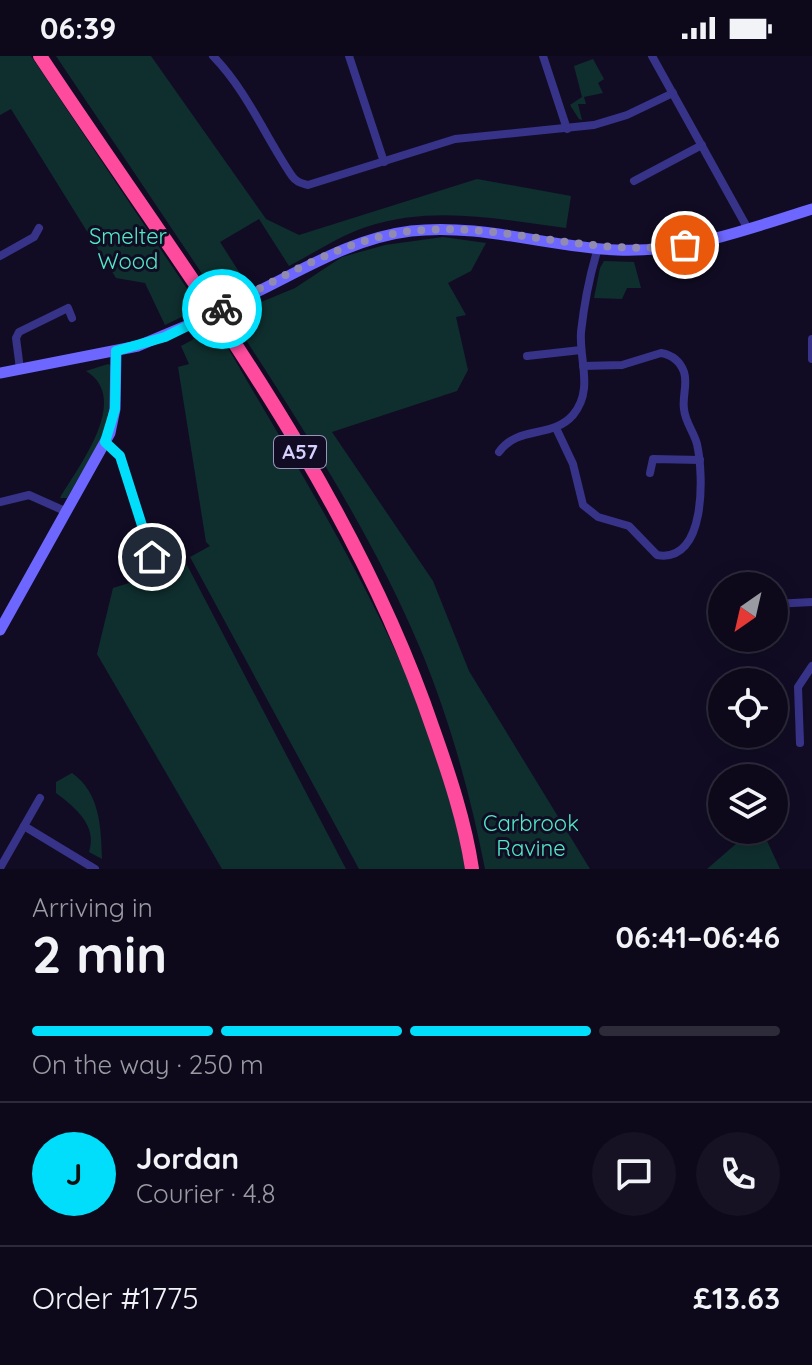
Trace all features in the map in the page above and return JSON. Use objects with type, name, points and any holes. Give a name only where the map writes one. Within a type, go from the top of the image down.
[{"type":"highway","name":"A57","points":[[40,56],[239,350],[330,501],[379,592],[403,644],[445,762],[472,869]]},
{"type":"main road","points":[[0,373],[155,341],[332,254],[374,239],[412,231],[491,234],[598,248],[656,249],[706,242],[812,209]]},
{"type":"main road","points":[[0,630],[105,442],[115,409],[116,351]]},
{"type":"street","points":[[213,56],[258,116],[297,181],[314,184],[466,137],[567,129],[627,115],[673,93]]},
{"type":"street","points":[[349,56],[384,162]]},
{"type":"street","points":[[543,56],[567,129]]},
{"type":"street","points":[[652,56],[748,229]]},
{"type":"street","points":[[634,181],[702,145]]},
{"type":"street","points":[[0,256],[34,237],[39,228]]},
{"type":"street","points":[[499,452],[523,433],[556,428],[573,415],[582,401],[582,322],[598,248]]},
{"type":"street","points":[[20,369],[16,347],[19,332],[68,308],[72,318]]},
{"type":"street","points":[[812,339],[812,359]]},
{"type":"street","points":[[527,356],[581,350]]},
{"type":"street","points":[[556,428],[573,464],[583,505],[592,514],[629,526],[657,555],[673,556],[691,542],[700,460],[684,411],[685,375],[675,359],[656,353],[622,365],[583,366]]},
{"type":"street","points":[[105,442],[120,456],[152,557]]},
{"type":"street","points":[[650,473],[653,459],[700,460]]},
{"type":"street","points":[[0,502],[29,495],[67,512]]},
{"type":"street","points":[[788,603],[812,602]]},
{"type":"street","points":[[800,743],[798,687],[812,666]]},
{"type":"street","points":[[0,868],[40,798]]},
{"type":"street","points":[[24,826],[95,869]]},
{"type":"green space","name":"Smelter Wood","points":[[0,56],[31,56],[200,308],[165,325],[145,283],[116,278],[11,109],[0,115]]},
{"type":"green space","points":[[56,56],[151,56],[266,219],[299,235],[477,179],[571,196],[566,228],[466,216],[391,220],[336,240],[289,266],[259,219],[220,242],[248,286],[219,299]]},
{"type":"green space","points":[[593,59],[604,79],[598,83],[603,93],[584,97],[586,104],[578,104],[582,120],[570,105],[582,97],[574,66]]},
{"type":"green space","name":"Carbrook Ravine","points":[[443,237],[486,243],[471,271],[448,283],[466,315],[456,317],[468,370],[457,391],[332,432],[433,581],[469,671],[590,869],[485,869],[450,730],[401,604],[332,477],[230,315],[295,288],[342,257],[385,245]]},
{"type":"green space","points":[[604,261],[634,262],[641,288],[627,288],[622,299],[594,298]]},
{"type":"green space","points":[[216,327],[328,520],[399,658],[428,728],[450,799],[465,869],[359,869],[190,557],[210,546],[206,542],[178,367],[189,364],[181,346]]},
{"type":"green space","points":[[108,364],[113,367],[110,423],[67,498],[60,498],[88,452],[103,415],[104,398],[99,383],[86,371]]},
{"type":"green space","points":[[187,565],[346,869],[222,869],[97,654],[113,588]]},
{"type":"green space","points":[[72,773],[94,800],[102,859],[89,852],[90,834],[83,818],[56,793],[56,782]]},
{"type":"green space","points":[[736,844],[768,844],[780,869],[707,869]]},
{"type":"way so far","points":[[222,309],[332,254],[387,235],[412,231],[491,234],[613,250],[685,245]]},
{"type":"route","points":[[152,557],[120,456],[105,442],[113,424],[115,409],[116,351],[165,337],[222,309]]}]
